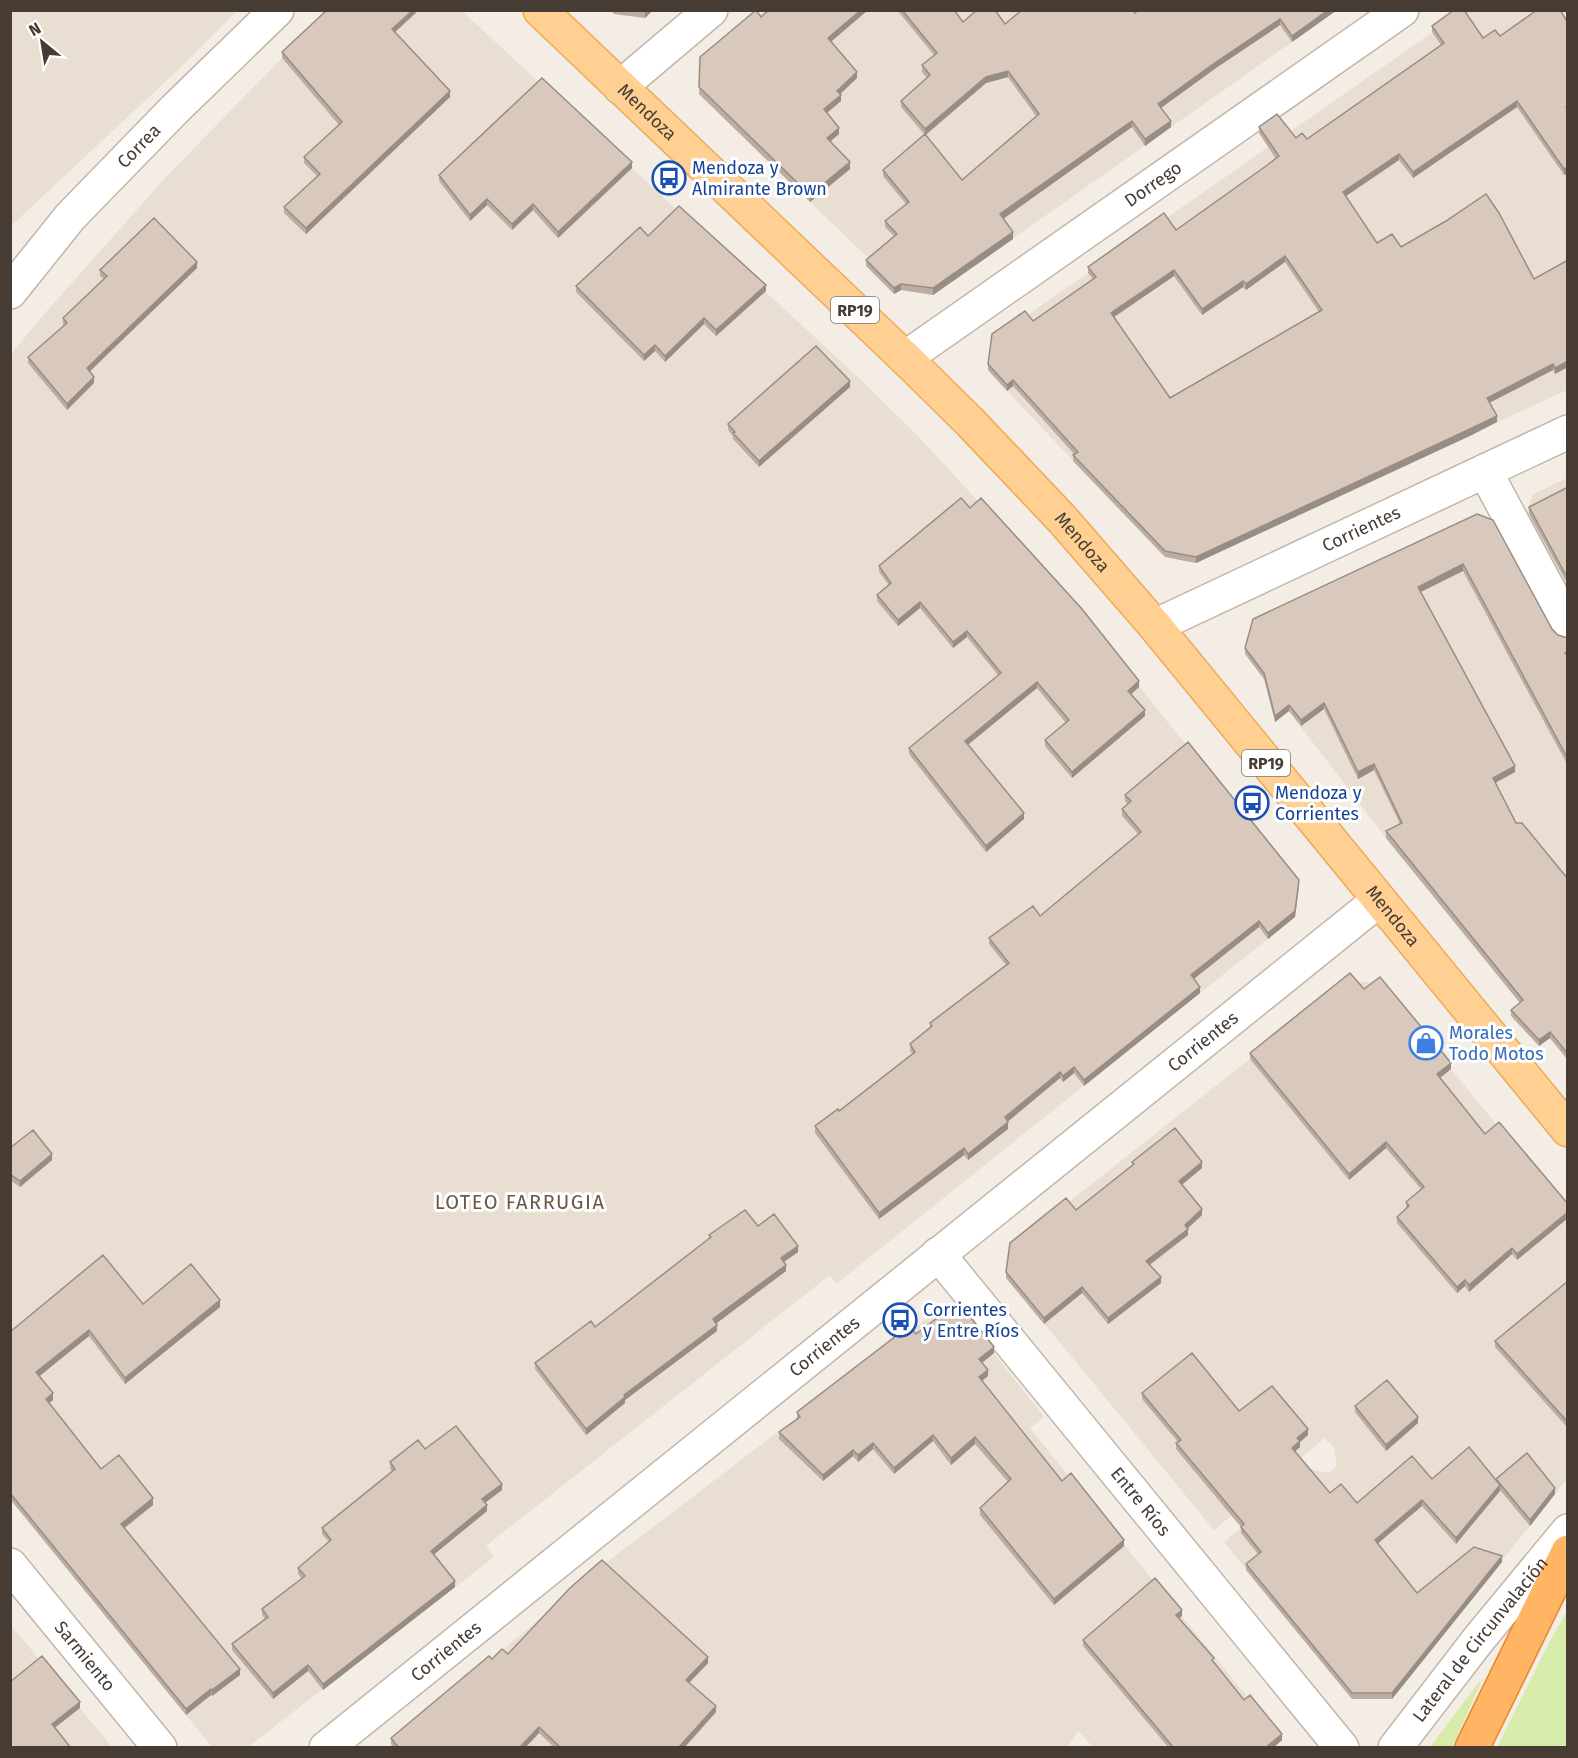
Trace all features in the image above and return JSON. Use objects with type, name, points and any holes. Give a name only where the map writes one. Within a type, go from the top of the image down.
[{"type":"highway","points":[[1472,1748],[1568,1552]]},
{"type":"main road","name":"Mendoza","points":[[540,10],[905,358],[970,422],[1062,519],[1155,626],[1568,1130]]},
{"type":"street","name":"Correa","points":[[10,292],[70,217],[175,109],[277,10]]},
{"type":"street","points":[[620,87],[711,10]]},
{"type":"street","name":"Dorrego","points":[[905,358],[1402,10]]},
{"type":"street","name":"Corrientes","points":[[1155,626],[1568,432]]},
{"type":"street","points":[[1485,471],[1568,626]]},
{"type":"street","name":"Corrientes","points":[[326,1748],[1379,900]]},
{"type":"street","name":"Entre Ríos","points":[[938,1254],[1342,1748]]},
{"type":"street","name":"Lateral de Circunvalación","points":[[1395,1748],[1478,1640],[1568,1531]]},
{"type":"street","name":"Sarmiento","points":[[10,1565],[160,1748]]},
{"type":"shaded area","points":[[11,10],[237,11],[181,67],[11,226]]},
{"type":"shaded area","points":[[334,11],[462,11],[860,379],[918,436],[1080,612],[1299,887],[1295,917],[836,1284],[830,1275],[486,1546],[494,1557],[248,1747],[212,1747],[11,1499],[10,356],[38,321],[166,177],[278,62]]},
{"type":"shaded area","points":[[764,11],[1336,11],[933,295],[901,290],[699,94],[700,63]]},
{"type":"shaded area","points":[[1463,11],[1567,11],[1567,390],[1196,563],[1165,557],[1007,391],[992,340]]},
{"type":"shaded area","points":[[1567,478],[1567,591],[1526,514],[1533,494]]},
{"type":"shaded area","points":[[1445,536],[1567,664],[1567,1060],[1400,856],[1277,696]]},
{"type":"shaded area","points":[[1348,981],[1380,983],[1567,1210],[1567,1479],[1392,1699],[1352,1699],[1224,1542],[1310,1469],[1329,1473],[1337,1466],[1334,1448],[1325,1438],[1214,1530],[1007,1278],[1054,1214]]},
{"type":"shaded area","points":[[939,1309],[964,1315],[1044,1417],[1030,1428],[1282,1740],[1273,1748],[1094,1748],[1078,1731],[1067,1748],[387,1748],[602,1566]]},
{"type":"shaded area","points":[[10,1624],[64,1689],[112,1747],[11,1747]]},
{"type":"green space","points":[[1567,1611],[1567,1747],[1497,1747],[1549,1643]]},
{"type":"green space","points":[[1479,1682],[1481,1683],[1452,1747],[1430,1747]]},
{"type":"building","points":[[327,10],[413,10],[392,29],[450,91],[306,228],[284,207],[320,174],[304,157],[342,122],[282,52]]},
{"type":"building","points":[[756,10],[761,17],[769,10],[861,10],[828,38],[857,72],[837,91],[841,95],[824,109],[839,128],[827,138],[850,162],[810,195],[699,87],[700,57]]},
{"type":"building","points":[[902,10],[954,10],[963,22],[977,10],[995,10],[1005,24],[1022,10],[1133,10],[1135,13],[1138,10],[1328,10],[1292,36],[1280,19],[1216,62],[1158,104],[1171,121],[1145,139],[1132,121],[1116,132],[1000,214],[1013,232],[933,288],[901,284],[894,288],[866,260],[897,234],[885,221],[909,202],[883,170],[925,134],[962,180],[1039,114],[1008,71],[986,77],[925,129],[901,101],[930,75],[922,65],[937,53]]},
{"type":"building","points":[[1454,10],[1464,10],[1483,38],[1495,30],[1500,36],[1537,10],[1560,10],[1568,23],[1568,106],[1566,107],[1568,110],[1568,167],[1564,169],[1517,101],[1413,172],[1399,154],[1343,192],[1377,243],[1392,234],[1401,247],[1486,194],[1499,213],[1534,279],[1568,260],[1568,361],[1555,368],[1553,364],[1487,398],[1497,416],[1472,428],[1196,557],[1165,551],[1073,455],[1078,452],[1013,380],[1007,385],[988,364],[992,334],[1025,311],[1033,321],[1096,277],[1088,267],[1164,213],[1176,230],[1279,156],[1259,127],[1277,114],[1296,138],[1302,133],[1307,139],[1444,43],[1432,26]],"holes":[[[1285,256],[1322,310],[1170,398],[1111,313],[1174,270],[1202,309],[1243,281],[1246,284]]]},
{"type":"building","points":[[542,78],[632,162],[558,232],[533,204],[512,224],[487,199],[470,215],[439,175]]},
{"type":"building","points":[[679,206],[766,285],[716,330],[704,318],[665,356],[655,345],[644,355],[576,286],[640,227],[648,236]]},
{"type":"building","points":[[154,218],[197,262],[87,368],[94,377],[67,404],[28,357],[67,323],[63,318],[107,276],[100,270]]},
{"type":"building","points":[[816,346],[850,381],[759,461],[733,433],[735,432],[728,424]]},
{"type":"building","points":[[1568,487],[1568,579],[1529,507]]},
{"type":"building","points":[[961,498],[970,508],[981,498],[1082,609],[1139,681],[1128,691],[1145,710],[1072,772],[1045,740],[1069,720],[1037,682],[965,741],[1024,813],[986,846],[909,748],[1001,673],[967,631],[953,642],[920,602],[898,620],[877,595],[891,583],[879,566]]},
{"type":"building","points":[[1477,514],[1493,520],[1552,629],[1558,635],[1568,638],[1568,652],[1565,653],[1568,657],[1568,759],[1463,564],[1418,587],[1515,766],[1493,778],[1516,823],[1522,823],[1568,879],[1568,1054],[1550,1032],[1539,1040],[1511,1010],[1523,1000],[1386,831],[1402,823],[1374,764],[1358,772],[1324,703],[1301,720],[1289,705],[1275,716],[1264,673],[1245,648],[1253,619]]},
{"type":"building","points":[[1188,742],[1299,880],[1295,911],[1268,933],[1259,921],[1191,975],[1200,987],[1084,1080],[1074,1067],[1063,1076],[1060,1072],[1005,1117],[1008,1122],[968,1154],[964,1148],[879,1213],[815,1126],[838,1109],[839,1111],[915,1052],[910,1044],[932,1026],[930,1023],[1009,963],[989,938],[1033,906],[1040,916],[1141,832],[1122,809],[1131,801],[1125,795]]},
{"type":"building","points":[[1350,973],[1364,989],[1380,977],[1451,1063],[1437,1074],[1485,1134],[1499,1122],[1568,1204],[1568,1212],[1517,1254],[1512,1248],[1469,1285],[1465,1280],[1457,1287],[1397,1217],[1409,1206],[1406,1202],[1424,1187],[1386,1142],[1349,1174],[1250,1053]]},
{"type":"building","points":[[1175,1128],[1202,1162],[1179,1181],[1202,1209],[1185,1225],[1188,1229],[1146,1261],[1161,1277],[1108,1318],[1082,1287],[1044,1318],[1006,1272],[1010,1243],[1066,1198],[1076,1210]]},
{"type":"building","points":[[33,1130],[52,1154],[20,1181],[10,1174],[10,1148]]},
{"type":"building","points":[[745,1210],[758,1226],[774,1214],[798,1246],[781,1258],[786,1265],[713,1319],[717,1325],[624,1395],[625,1397],[586,1429],[535,1363],[591,1321],[595,1327],[711,1237],[709,1235]]},
{"type":"building","points":[[103,1255],[143,1304],[191,1264],[220,1300],[125,1378],[89,1330],[36,1372],[53,1393],[46,1399],[101,1469],[119,1455],[153,1498],[121,1524],[240,1669],[186,1709],[10,1493],[10,1332]]},
{"type":"building","points":[[1568,1281],[1568,1419],[1566,1420],[1495,1341]]},
{"type":"building","points":[[953,1306],[964,1309],[994,1347],[979,1359],[988,1370],[979,1377],[1062,1481],[1071,1473],[1124,1540],[1054,1599],[980,1508],[1011,1479],[975,1437],[951,1458],[933,1435],[894,1468],[873,1443],[858,1455],[853,1450],[823,1475],[779,1432],[800,1417],[797,1412],[909,1326],[916,1334]]},
{"type":"building","points":[[1192,1353],[1239,1411],[1272,1386],[1308,1429],[1297,1438],[1300,1441],[1292,1448],[1330,1493],[1341,1484],[1357,1503],[1412,1456],[1432,1479],[1469,1447],[1500,1485],[1456,1538],[1422,1500],[1375,1540],[1417,1593],[1474,1547],[1502,1556],[1392,1693],[1352,1693],[1246,1564],[1261,1552],[1241,1527],[1244,1524],[1176,1443],[1181,1440],[1142,1393]]},
{"type":"building","points":[[1387,1380],[1418,1417],[1386,1445],[1355,1406]]},
{"type":"building","points":[[456,1426],[502,1484],[482,1499],[487,1505],[431,1551],[455,1581],[323,1684],[308,1665],[273,1693],[232,1644],[268,1617],[262,1609],[305,1576],[298,1568],[331,1540],[322,1528],[395,1469],[390,1462],[418,1440],[425,1449]]},
{"type":"building","points":[[1527,1453],[1555,1488],[1530,1520],[1496,1479]]},
{"type":"building","points":[[602,1560],[708,1657],[686,1680],[716,1706],[678,1748],[561,1748],[539,1727],[519,1748],[399,1748],[391,1738],[489,1656],[492,1659],[502,1649],[508,1654],[570,1588]]},
{"type":"building","points":[[1155,1578],[1182,1610],[1176,1615],[1214,1658],[1212,1660],[1244,1700],[1250,1695],[1282,1734],[1265,1748],[1174,1748],[1083,1640]]},
{"type":"building","points":[[42,1656],[80,1702],[52,1724],[71,1748],[10,1748],[10,1682]]},
{"type":"place","name":"Mendoza y Almirante Brown","points":[[669,178]]},
{"type":"place","name":"Mendoza y Corrientes","points":[[1252,803]]},
{"type":"place","name":"Morales Todo Motos","points":[[1426,1043]]},
{"type":"place","name":"Corrientes y Entre Ríos","points":[[900,1320]]},
{"type":"district","name":"LOTEO FARRUGIA","points":[[520,1202]]}]
